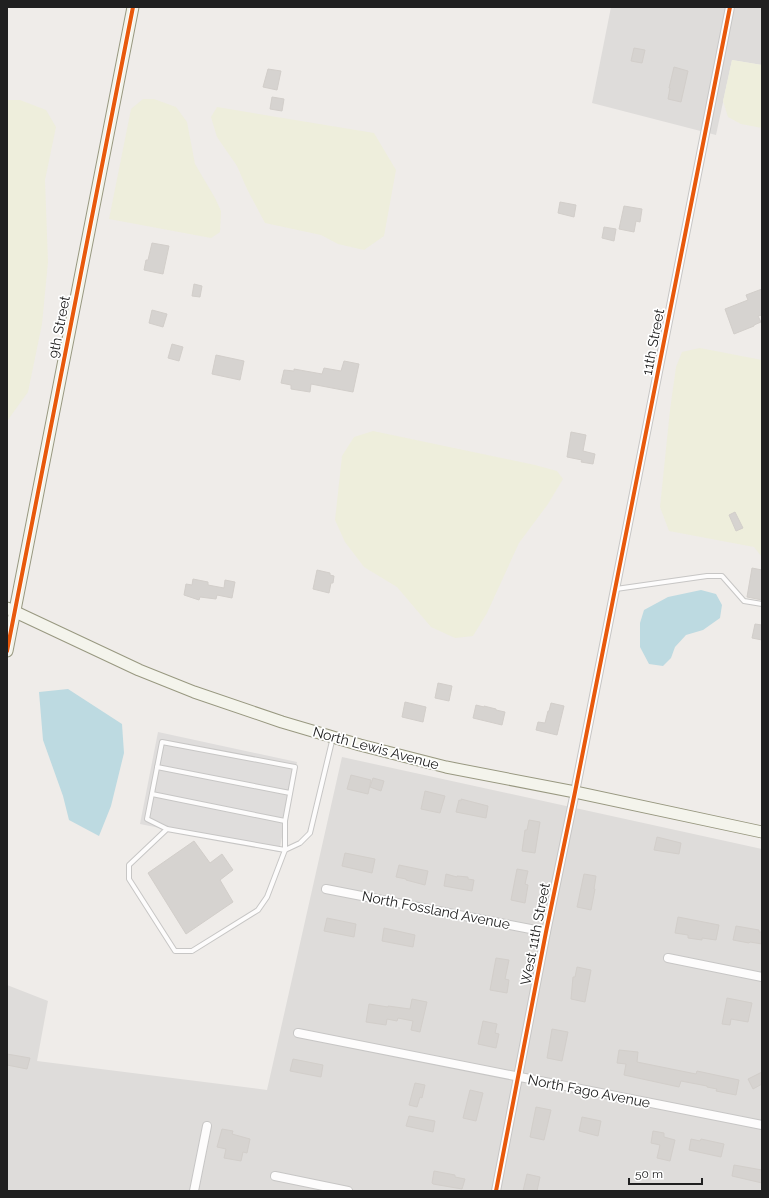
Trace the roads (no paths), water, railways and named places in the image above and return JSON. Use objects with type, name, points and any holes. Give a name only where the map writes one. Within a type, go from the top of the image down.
[{"type":"main road","name":"9th Street","points":[[7,651],[11,610],[133,7]]},
{"type":"main road","name":"North Lewis Avenue","points":[[11,610],[139,670],[194,692],[282,722],[446,767],[575,792],[762,832]]},
{"type":"street","name":"11th Street","points":[[597,681],[730,7]]},
{"type":"street","name":"West 11th Street","points":[[496,1191],[546,932],[597,681]]},
{"type":"street","name":"North Fossland Avenue","points":[[326,888],[546,932]]},
{"type":"street","points":[[668,958],[762,977]]},
{"type":"street","name":"North Fago Avenue","points":[[298,1033],[762,1125]]},
{"type":"street","points":[[194,1191],[207,1126]]},
{"type":"street","points":[[275,1176],[348,1191]]},
{"type":"lane","points":[[615,589],[707,576],[722,576],[744,601],[762,604]]},
{"type":"lane","points":[[167,829],[129,866],[129,879],[175,952],[192,951],[258,910],[267,897],[285,850],[285,821],[295,767],[162,742],[147,819],[167,829],[285,850],[300,843],[310,832],[333,737]]},
{"type":"lane","points":[[157,767],[290,793]]},
{"type":"lane","points":[[152,794],[285,821]]},
{"type":"water","points":[[701,590],[716,594],[722,605],[720,618],[703,630],[686,635],[675,647],[671,658],[663,666],[649,664],[640,647],[640,623],[644,610],[668,597]]},
{"type":"water","points":[[68,689],[122,724],[124,753],[111,806],[99,836],[69,820],[63,796],[43,740],[39,692]]}]
